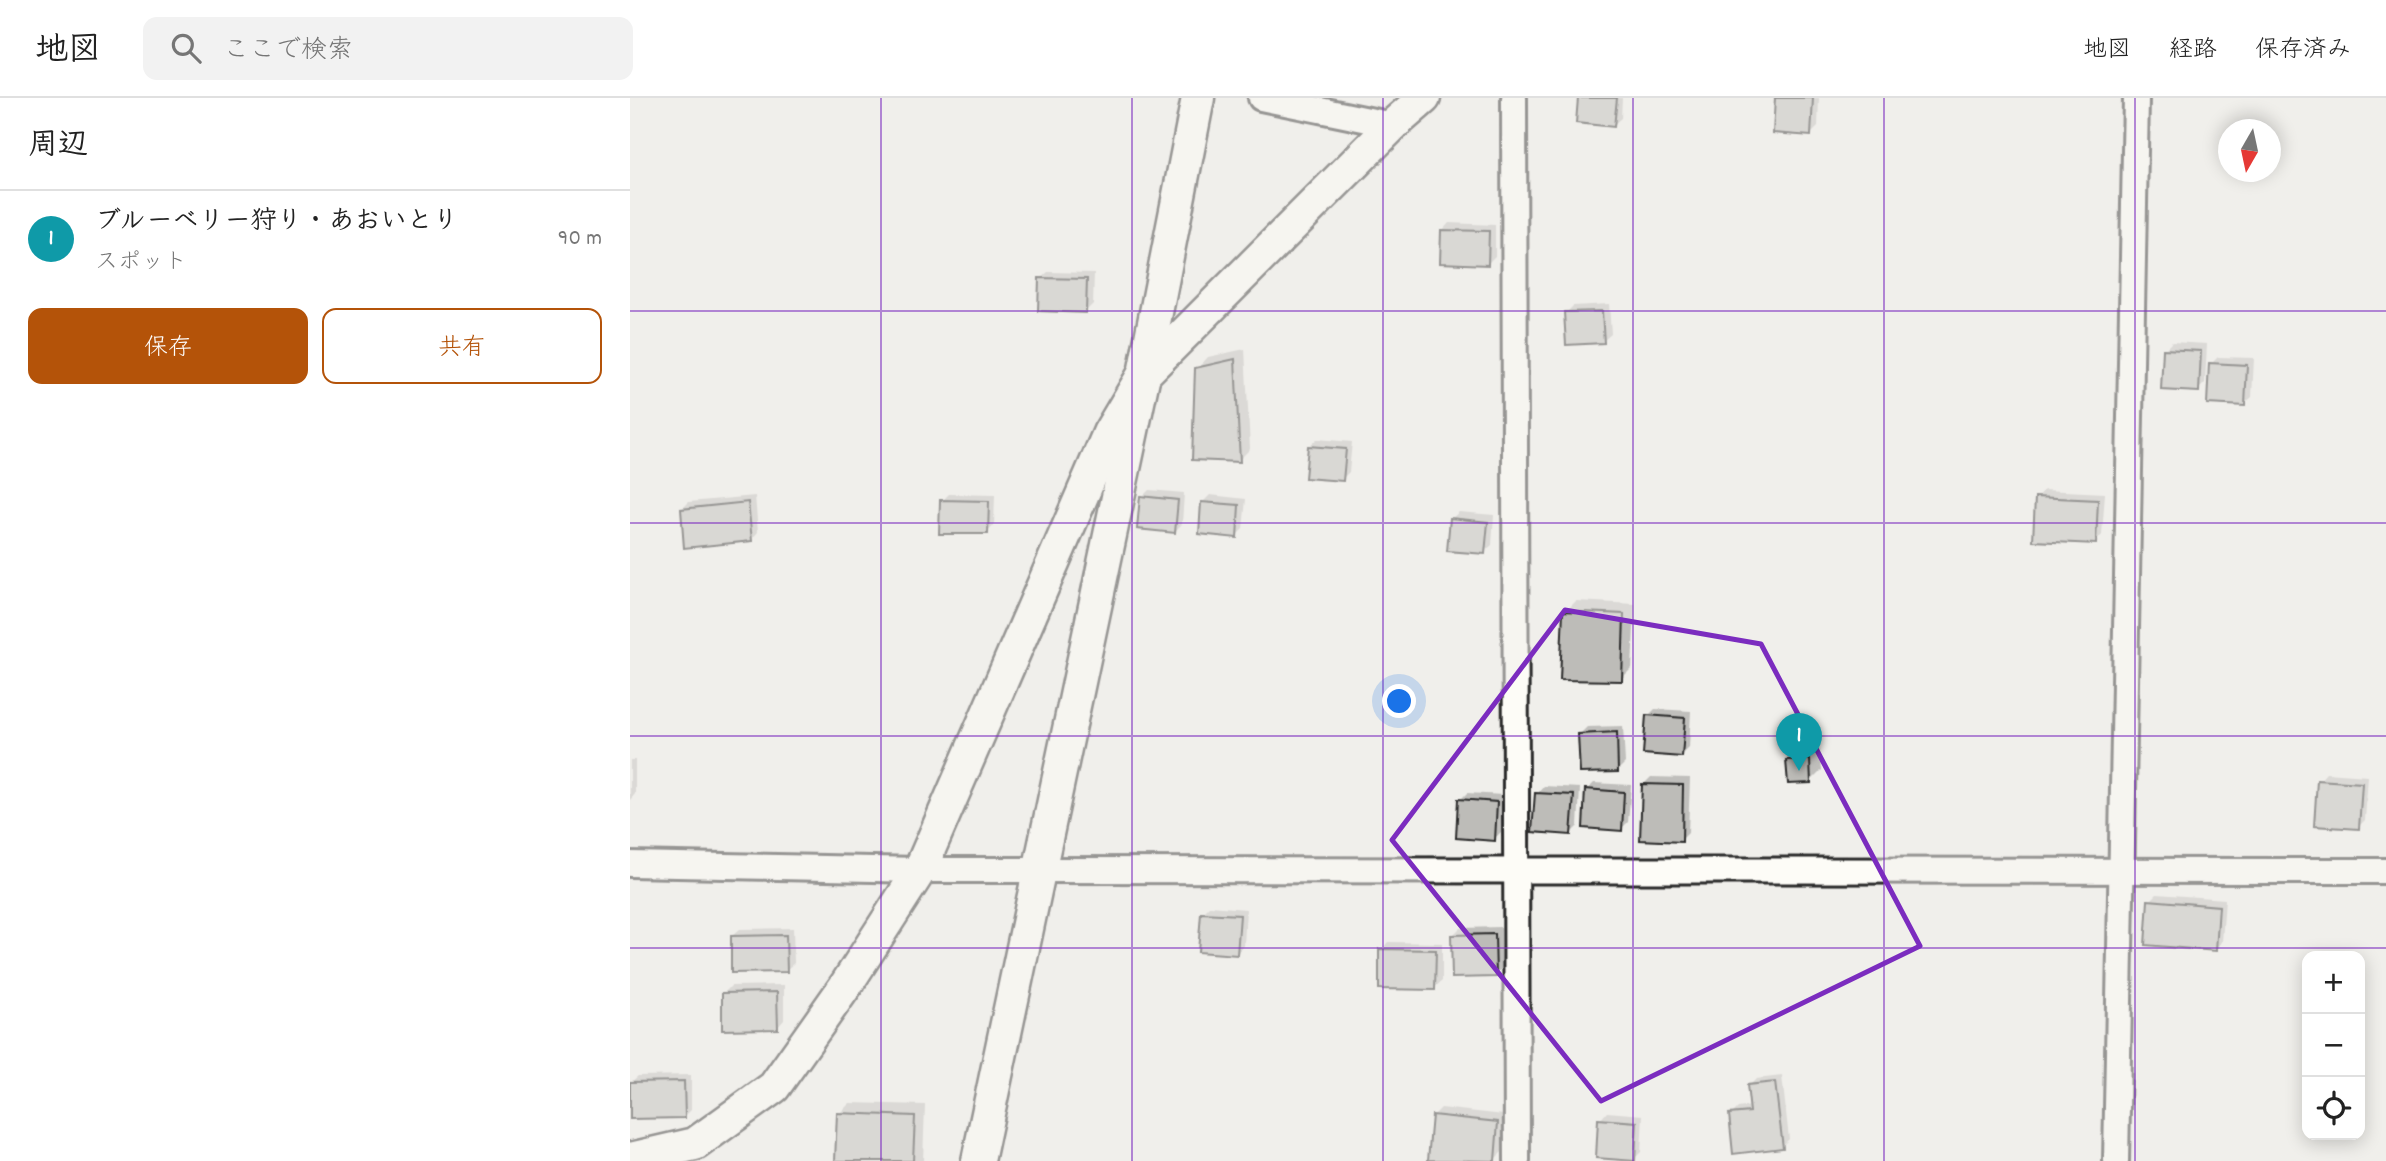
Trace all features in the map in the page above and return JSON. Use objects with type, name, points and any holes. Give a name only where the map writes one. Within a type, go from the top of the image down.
[{"type":"street","points":[[978,1161],[1144,374],[1198,98]]},
{"type":"street","points":[[1261,98],[1393,125]]},
{"type":"street","points":[[630,1159],[695,1144],[774,1087],[846,985],[920,870],[1109,433],[1144,374],[1393,125],[1424,98]]},
{"type":"street","points":[[1514,98],[1514,870],[1517,1161]]},
{"type":"street","points":[[2116,1161],[2119,871],[2136,98]]},
{"type":"street","points":[[630,864],[920,870],[1039,867],[2386,871]]},
{"type":"highlighted area","points":[[1565,610],[1761,644],[1920,946],[1601,1101],[1392,840]]},
{"type":"building","points":[[1578,98],[1617,98],[1614,127],[1576,123]]},
{"type":"building","points":[[1775,98],[1813,98],[1811,136],[1773,133]]},
{"type":"building","points":[[1441,230],[1489,231],[1488,265],[1440,263]]},
{"type":"building","points":[[1039,278],[1087,279],[1086,313],[1038,311]]},
{"type":"building","points":[[1602,311],[1604,343],[1566,345],[1564,312]]},
{"type":"building","points":[[2163,349],[2201,351],[2199,392],[2161,390]]},
{"type":"building","points":[[1235,359],[1240,462],[1192,460],[1195,368]]},
{"type":"building","points":[[2209,363],[2247,365],[2245,406],[2207,404]]},
{"type":"building","points":[[1308,446],[1346,449],[1343,481],[1305,478]]},
{"type":"building","points":[[1140,496],[1178,500],[1175,533],[1137,529]]},
{"type":"building","points":[[2035,497],[2098,500],[2096,544],[2033,541]]},
{"type":"building","points":[[940,500],[989,501],[988,534],[939,534]]},
{"type":"building","points":[[748,502],[752,541],[684,548],[681,509]]},
{"type":"building","points":[[1201,502],[1239,505],[1237,538],[1199,534]]},
{"type":"building","points":[[1450,518],[1488,522],[1485,554],[1447,551]]},
{"type":"building","points":[[1563,611],[1624,614],[1622,681],[1560,680]]},
{"type":"building","points":[[1646,715],[1685,718],[1682,757],[1643,754]]},
{"type":"building","points":[[1617,732],[1618,772],[1580,773],[1578,734]]},
{"type":"building","points":[[1810,759],[1811,783],[1788,784],[1786,760]]},
{"type":"building","points":[[2317,780],[2362,783],[2359,829],[2314,826]]},
{"type":"building","points":[[1642,784],[1683,785],[1682,842],[1640,840]]},
{"type":"building","points":[[1585,789],[1624,792],[1622,831],[1583,828]]},
{"type":"building","points":[[1535,793],[1574,795],[1571,835],[1532,832]]},
{"type":"building","points":[[1458,799],[1497,802],[1495,841],[1456,838]]},
{"type":"building","points":[[2148,900],[2219,906],[2216,951],[2145,945]]},
{"type":"building","points":[[1201,913],[1240,915],[1237,955],[1198,952]]},
{"type":"building","points":[[1495,934],[1496,977],[1452,978],[1451,935]]},
{"type":"building","points":[[786,935],[787,972],[731,973],[731,936]]},
{"type":"building","points":[[1379,949],[1436,950],[1435,990],[1379,989]]},
{"type":"building","points":[[777,992],[778,1029],[722,1030],[722,993]]},
{"type":"building","points":[[684,1081],[685,1118],[630,1119],[630,1082]]},
{"type":"building","points":[[1775,1082],[1783,1148],[1733,1154],[1729,1114],[1750,1112],[1747,1085]]},
{"type":"building","points":[[837,1113],[915,1116],[913,1161],[835,1161]]},
{"type":"building","points":[[1432,1115],[1498,1122],[1495,1161],[1428,1160]]},
{"type":"building","points":[[1598,1119],[1637,1122],[1635,1161],[1596,1158]]},
{"type":"place","name":"ブルーベリー狩り・あおいとり","points":[[1799,771]]}]
